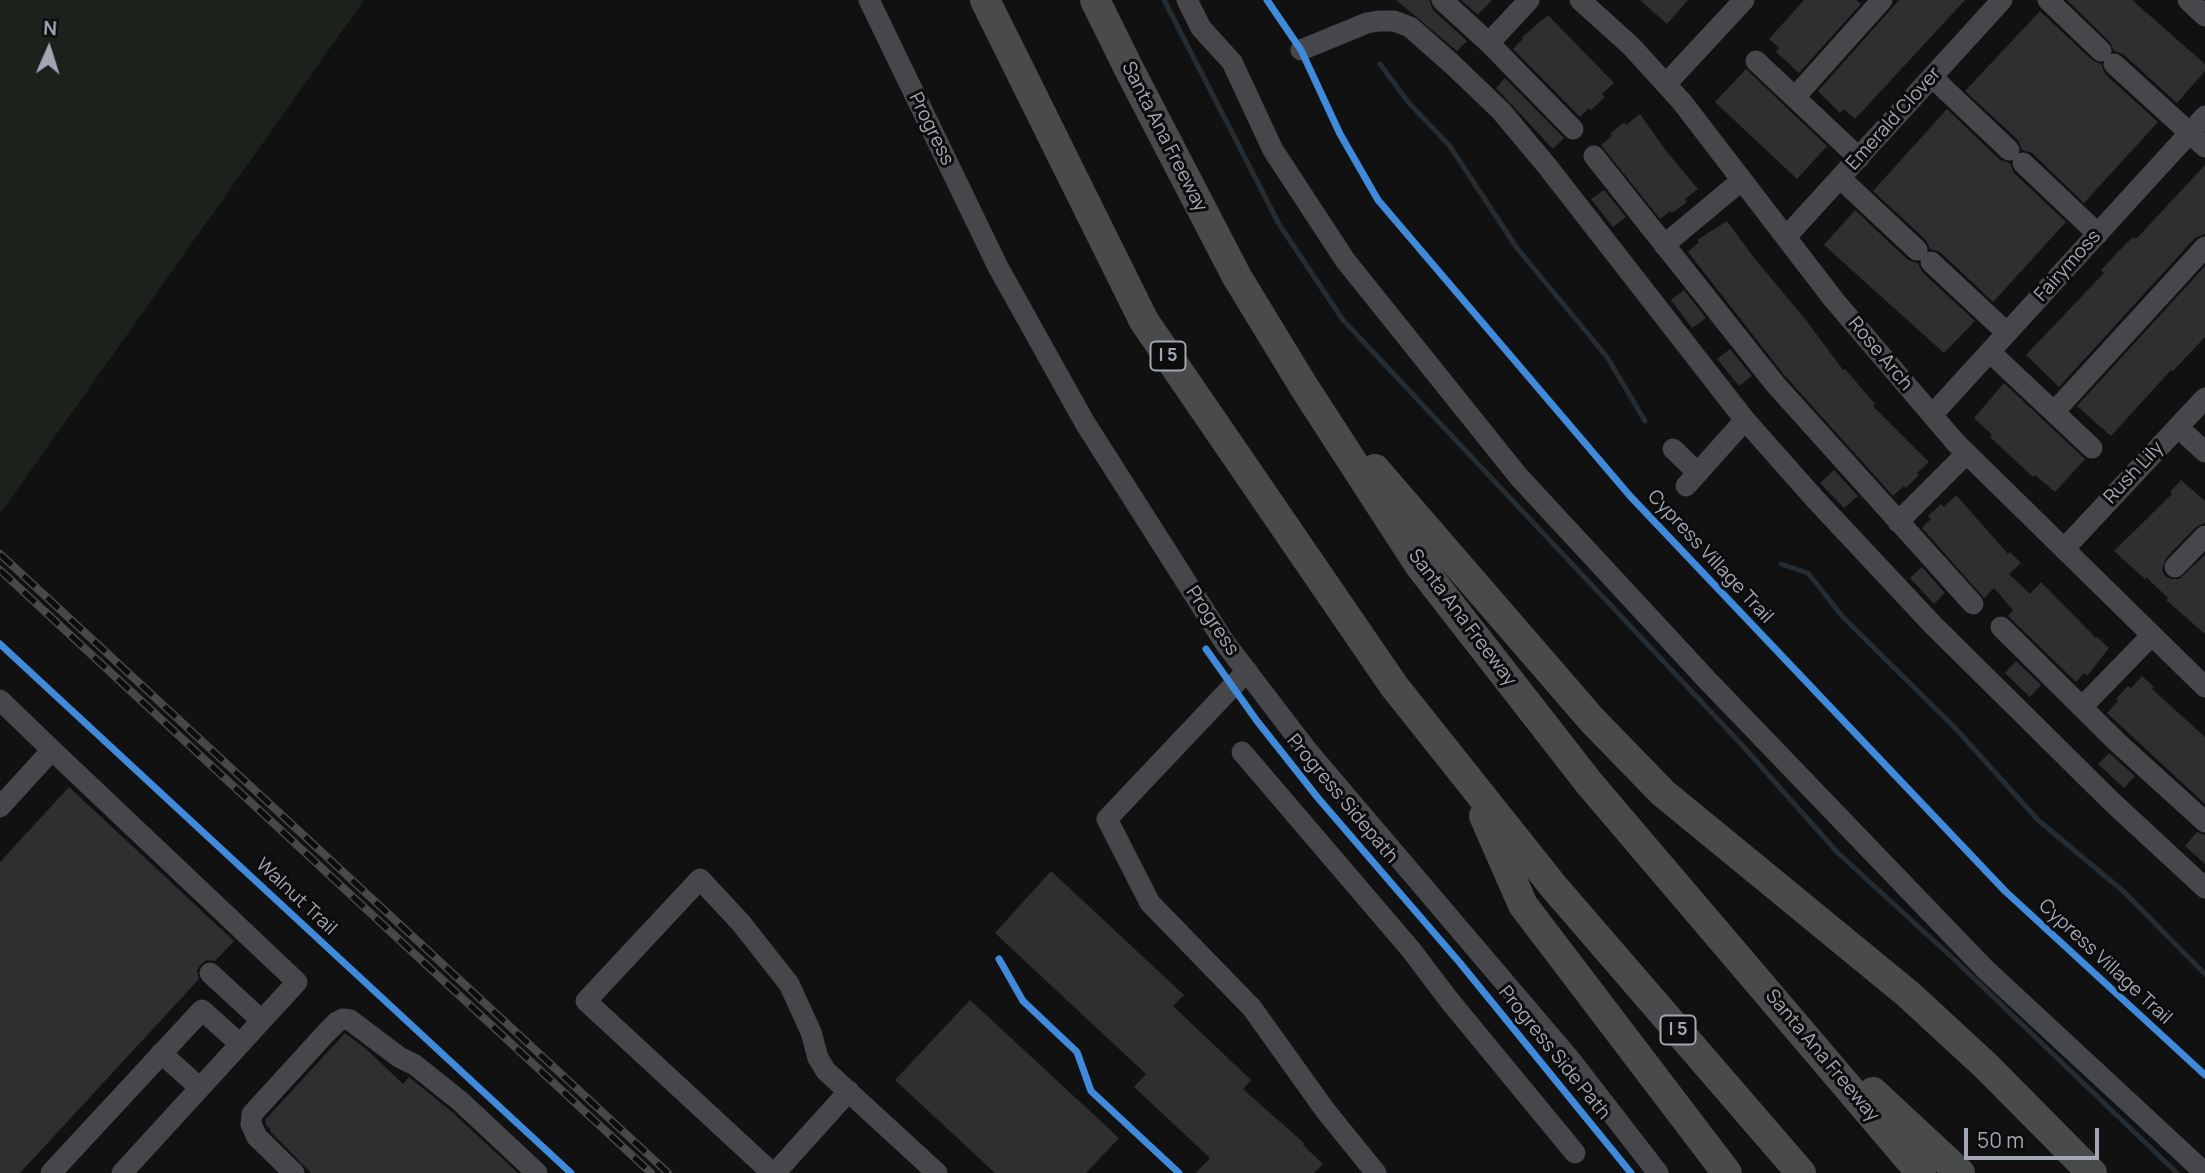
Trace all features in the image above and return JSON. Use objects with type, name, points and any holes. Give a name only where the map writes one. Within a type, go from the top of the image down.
[{"type":"highway","name":"I 5","points":[[985,0],[1144,321],[1394,686],[1554,887],[1801,1173]]},
{"type":"highway","name":"Santa Ana Freeway","points":[[1095,0],[1237,277],[1304,387],[1420,566],[1590,783],[1921,1173]]},
{"type":"highway","points":[[1304,387],[1592,720],[1664,793],[1908,994],[1986,1066],[2092,1173]]},
{"type":"highway","points":[[1467,777],[1522,905],[1727,1173]]},
{"type":"highway","points":[[1764,988],[1960,1173]]},
{"type":"street","name":"Progress","points":[[869,0],[998,267],[1072,399],[1225,643],[1306,749],[1569,1058],[1647,1169]]},
{"type":"street","points":[[1187,0],[1201,28],[1232,62],[1273,150],[1345,260],[1519,477],[1708,681],[1986,969],[2205,1173]]},
{"type":"street","points":[[1442,0],[1489,43],[1573,129]]},
{"type":"street","points":[[1489,43],[1529,0]]},
{"type":"street","name":"Rose Arch","points":[[1580,0],[1631,46],[1682,102],[1835,300],[1966,454],[2205,687]]},
{"type":"street","points":[[1666,84],[1744,0]]},
{"type":"street","points":[[1795,97],[1882,0]]},
{"type":"street","name":"Emerald Clover","points":[[1786,237],[2002,0]]},
{"type":"street","points":[[2048,0],[2197,140]]},
{"type":"street","points":[[2188,0],[2205,16]]},
{"type":"street","points":[[1301,50],[1367,23],[1379,20],[1394,21],[1410,27],[1452,64],[1509,120],[1548,166],[1745,420],[1815,499],[1933,625],[2112,802],[2205,888]]},
{"type":"street","points":[[1756,61],[1859,158]]},
{"type":"street","points":[[1932,77],[2098,234]]},
{"type":"street","name":"Fairymoss","points":[[1932,415],[2098,234],[2197,140],[2205,116]]},
{"type":"street","points":[[1594,156],[1774,384],[1973,604]]},
{"type":"street","points":[[1840,178],[2007,333]]},
{"type":"street","points":[[1664,244],[1742,180]]},
{"type":"street","points":[[2054,412],[2205,247]]},
{"type":"street","points":[[1990,352],[2092,448]]},
{"type":"street","name":"Rush Lily","points":[[2064,549],[2205,398]]},
{"type":"street","points":[[1674,449],[1692,480],[1745,420]]},
{"type":"street","points":[[2178,427],[2205,452]]},
{"type":"street","points":[[1898,522],[1966,454]]},
{"type":"street","points":[[2175,567],[2205,536]]},
{"type":"street","points":[[2001,627],[2205,822]]},
{"type":"street","points":[[2082,707],[2152,635]]},
{"type":"street","points":[[1247,671],[1107,818],[1150,903],[1252,1008],[1325,1110],[1376,1173]]},
{"type":"street","points":[[0,700],[297,982],[122,1173]]},
{"type":"street","points":[[0,807],[52,750]]},
{"type":"street","points":[[1242,752],[1412,951],[1575,1153]]},
{"type":"street","points":[[849,1091],[774,1173],[586,1000],[700,879],[741,923],[789,984],[811,1032],[818,1058],[826,1071],[849,1091],[937,1173]]},
{"type":"street","points":[[210,973],[261,1020]]},
{"type":"street","points":[[51,1173],[202,1010],[240,1044]]},
{"type":"street","points":[[294,1173],[257,1137],[251,1124],[252,1114],[326,1033],[343,1019],[350,1020],[399,1057],[415,1065],[460,1101],[537,1173]]},
{"type":"street","points":[[162,1053],[200,1088]]},
{"type":"shaded area","points":[[0,0],[364,0],[0,514]]},
{"type":"building","points":[[1396,0],[1429,0],[1433,10],[1467,41],[1457,51]]},
{"type":"building","points":[[1461,0],[1492,0],[1478,15]]},
{"type":"building","points":[[1640,0],[1688,0],[1667,24]]},
{"type":"building","points":[[1804,0],[1856,0],[1861,4],[1799,73],[1776,52],[1779,48],[1769,39]]},
{"type":"building","points":[[1899,0],[1965,0],[1855,119],[1844,109],[1840,113],[1818,91]]},
{"type":"building","points":[[2067,0],[2132,0],[2205,64],[2205,71],[2177,103],[2123,54],[2114,51],[2110,42]]},
{"type":"building","points":[[2040,11],[2092,60],[2101,64],[2105,74],[2158,122],[2084,203],[2032,153],[2022,150],[2018,140],[1965,91]]},
{"type":"building","points":[[1548,15],[1614,83],[1602,94],[1605,97],[1580,117],[1513,49],[1523,39],[1521,38]]},
{"type":"building","points":[[1746,69],[1827,146],[1797,179],[1715,102]]},
{"type":"building","points":[[1505,78],[1564,138],[1553,149],[1496,88]]},
{"type":"building","points":[[1947,109],[2000,160],[2010,163],[2014,173],[2066,222],[1993,302],[1940,252],[1930,249],[1926,240],[1873,191]]},
{"type":"building","points":[[1640,114],[1698,189],[1685,199],[1687,202],[1660,219],[1601,145],[1624,122],[1626,125]]},
{"type":"building","points":[[2205,165],[2205,234],[2195,238],[2059,387],[2026,355],[2104,273],[2101,270],[2116,254],[2133,237],[2137,238]]},
{"type":"building","points":[[1604,190],[1626,217],[1613,227],[1591,199]]},
{"type":"building","points":[[1855,210],[1908,260],[1918,263],[1922,272],[1975,321],[1944,353],[1824,245]]},
{"type":"building","points":[[1727,221],[1843,370],[1845,369],[1875,404],[1873,406],[1929,462],[1906,488],[1904,486],[1893,496],[1785,376],[1688,252],[1699,242],[1697,240]]},
{"type":"building","points":[[2205,266],[2205,337],[2111,436],[2077,406]]},
{"type":"building","points":[[1684,290],[1706,318],[1692,328],[1671,300]]},
{"type":"building","points":[[1730,349],[1752,376],[1739,386],[1717,359]]},
{"type":"building","points":[[2004,383],[2085,459],[2055,492],[2035,475],[2033,477],[1990,437],[1992,435],[1974,418]]},
{"type":"building","points":[[1834,470],[1858,496],[1844,508],[1820,483]]},
{"type":"building","points":[[2181,480],[2205,501],[2205,523],[2196,527],[2166,558],[2162,570],[2165,576],[2179,579],[2205,555],[2205,634],[2166,600],[2168,598],[2146,577],[2145,579],[2114,551],[2172,494],[2170,492]]},
{"type":"building","points":[[1956,495],[2008,554],[2010,552],[2021,563],[2009,574],[2030,594],[2041,582],[2109,648],[2087,676],[2084,673],[2076,682],[2008,616],[2013,610],[1994,588],[1984,598],[1922,528],[1931,519],[1928,516],[1941,504],[1944,507]]},
{"type":"building","points":[[1922,567],[1945,593],[1934,604],[1910,578]]},
{"type":"building","points":[[2016,661],[2041,685],[2030,697],[2005,673]]},
{"type":"building","points":[[2142,676],[2154,687],[2152,689],[2205,737],[2205,804],[2107,713],[2128,686],[2131,688]]},
{"type":"building","points":[[2109,753],[2135,776],[2124,788],[2098,764]]},
{"type":"building","points":[[69,787],[234,941],[215,961],[207,960],[200,965],[197,971],[199,979],[20,1173],[0,1173],[0,862]]},
{"type":"building","points":[[2197,832],[2205,835],[2205,864],[2185,846]]},
{"type":"building","points":[[1051,871],[1184,995],[1173,1006],[1251,1080],[1243,1089],[1304,1143],[1323,1164],[1314,1173],[1196,1173],[1210,1158],[1134,1087],[1146,1074],[995,933]]},
{"type":"building","points":[[970,1000],[1119,1138],[1086,1173],[995,1173],[895,1080]]},
{"type":"building","points":[[345,1033],[403,1084],[409,1077],[451,1111],[518,1173],[311,1173],[270,1131],[265,1120]]},
{"type":"waterway","points":[[1164,0],[1279,224],[1343,320],[1742,745],[1837,852],[1957,962],[2177,1173]]},
{"type":"waterway","points":[[1380,64],[1409,103],[1449,145],[1517,248],[1607,357],[1645,421]]},
{"type":"waterway","points":[[1781,564],[1808,573],[1842,616],[1956,729],[2038,820],[2123,891],[2205,974]]},
{"type":"railway","points":[[0,554],[668,1173]]},
{"type":"railway","points":[[0,570],[651,1173]]},
{"type":"cycle path","name":"Cypress Village Trail","points":[[1267,0],[1301,50],[1340,134],[1378,200],[1630,496],[2005,891],[2205,1075]]},
{"type":"cycle path","name":"Walnut Trail","points":[[0,644],[571,1173]]},
{"type":"cycle path","name":"Progress Sidepath","points":[[1206,649],[1257,721],[1318,798],[1460,963],[1631,1173]]},
{"type":"cycle path","points":[[999,959],[1023,1001],[1077,1052],[1091,1091],[1179,1173]]}]
